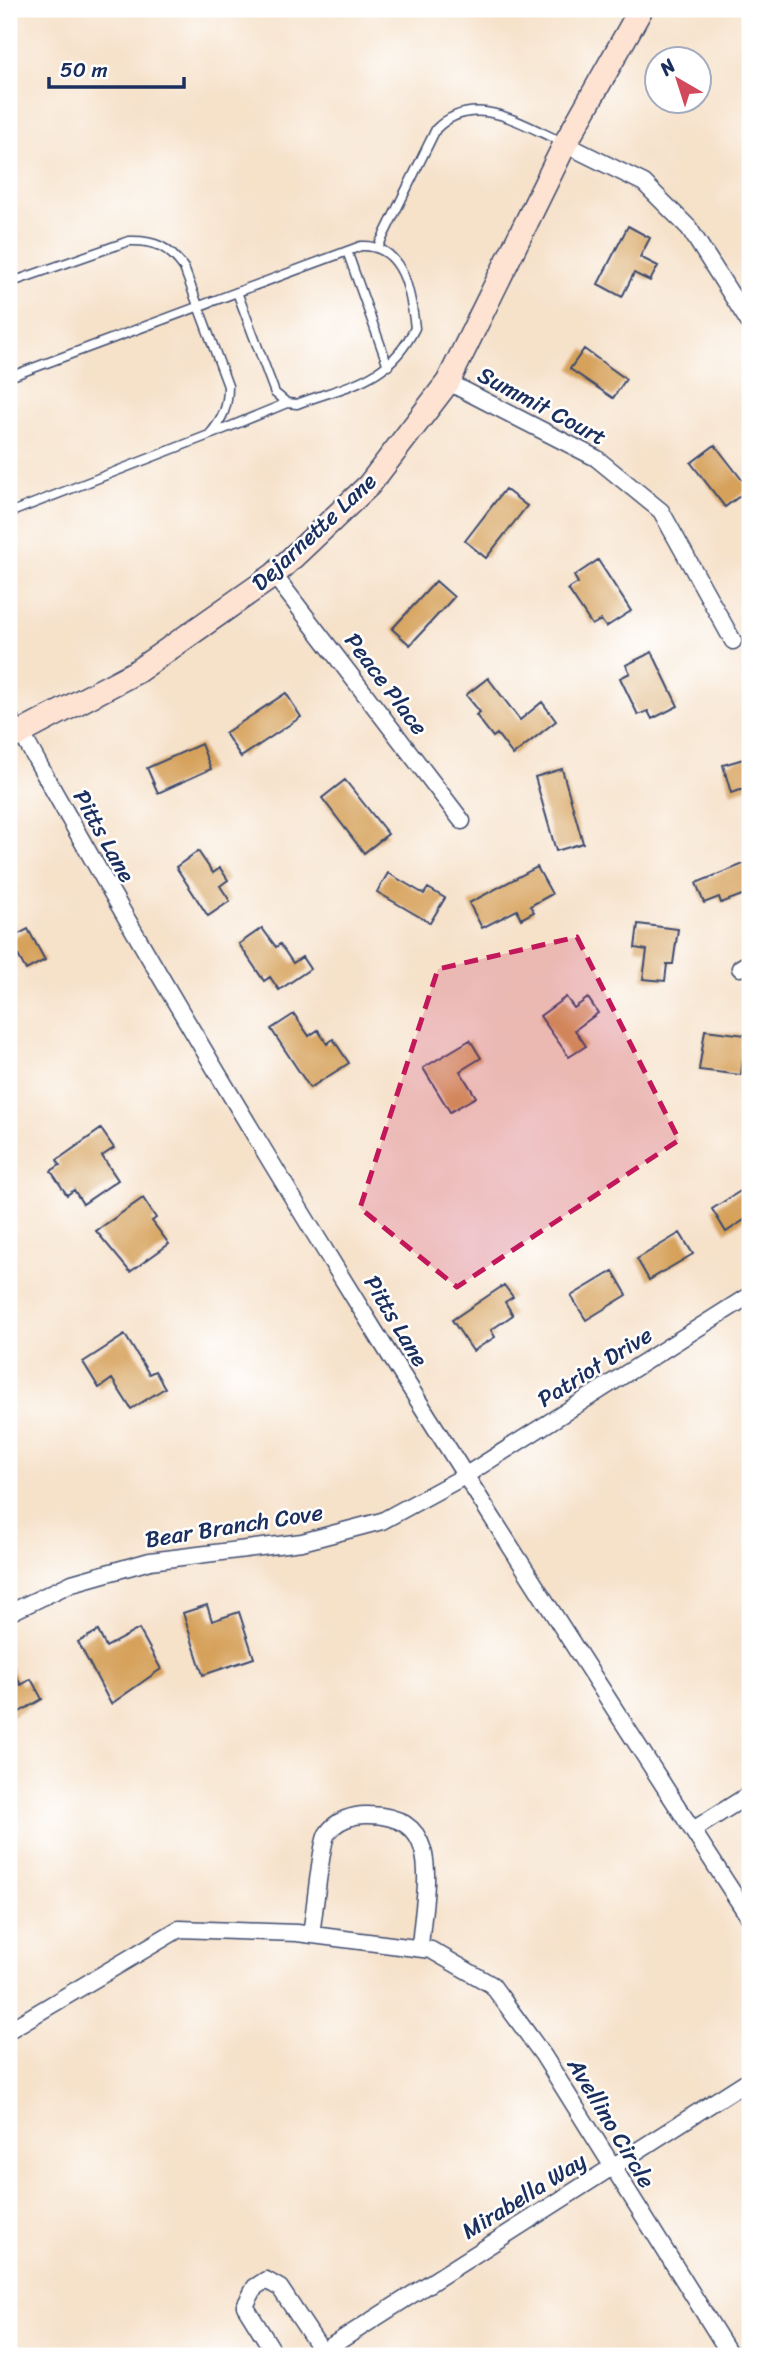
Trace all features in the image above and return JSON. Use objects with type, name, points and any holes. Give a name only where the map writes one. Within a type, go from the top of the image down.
[{"type":"main road","name":"Dejarnette Lane","points":[[15,737],[136,672],[274,575],[369,485],[448,382],[565,144],[641,9]]},
{"type":"street","points":[[565,144],[645,183],[688,228],[750,324]]},
{"type":"street","name":"Summit Court","points":[[448,382],[596,458],[662,512],[733,640]]},
{"type":"street","name":"Peace Place","points":[[274,575],[462,821]]},
{"type":"street","name":"Pitts Lane","points":[[15,737],[463,1476],[750,1919]]},
{"type":"street","name":"Patriot Drive","points":[[463,1476],[750,1295]]},
{"type":"street","name":"Bear Branch Cove","points":[[9,1613],[72,1583],[150,1560],[302,1542],[382,1521],[463,1476]]},
{"type":"street","points":[[692,1830],[750,1794]]},
{"type":"street","points":[[311,1934],[326,1835],[342,1820],[361,1815],[390,1815],[414,1828],[426,1855],[420,1948]]},
{"type":"street","name":"Avellino Circle","points":[[9,2030],[179,1929],[311,1934],[431,1950],[492,1986],[543,2054],[611,2168],[730,2356]]},
{"type":"street","name":"Mirabella Way","points":[[276,2356],[245,2306],[255,2287],[266,2280],[280,2288],[323,2354],[750,2079]]},
{"type":"lane","points":[[378,247],[436,129],[446,119],[477,109],[493,112],[565,144]]},
{"type":"lane","points":[[9,283],[129,241],[145,240],[173,253],[184,268],[228,386],[228,404],[220,422],[209,435]]},
{"type":"lane","points":[[9,377],[361,246],[378,247],[393,257],[402,271],[415,328],[406,347],[388,366],[298,404],[286,403],[9,513]]},
{"type":"lane","points":[[347,251],[388,366]]},
{"type":"lane","points":[[237,292],[275,393],[286,403]]},
{"type":"lane","points":[[9,707],[15,737]]},
{"type":"highlighted area","points":[[577,937],[679,1140],[457,1287],[360,1208],[438,969]]},
{"type":"building","points":[[628,226],[650,238],[640,257],[658,266],[650,281],[634,273],[622,297],[598,284]]},
{"type":"building","points":[[584,349],[626,379],[613,398],[570,369]]},
{"type":"building","points":[[715,445],[749,489],[725,507],[691,463]]},
{"type":"building","points":[[505,489],[527,506],[486,558],[465,541]]},
{"type":"building","points":[[598,560],[631,611],[606,627],[601,620],[592,625],[568,589],[578,583],[574,576]]},
{"type":"building","points":[[436,581],[454,597],[410,645],[392,629]]},
{"type":"building","points":[[652,652],[678,706],[652,719],[648,711],[638,715],[620,678],[630,673],[626,665]]},
{"type":"building","points":[[488,678],[520,720],[542,702],[556,721],[513,755],[497,734],[493,737],[476,715],[480,712],[466,695]]},
{"type":"building","points":[[286,693],[301,717],[241,757],[225,733]]},
{"type":"building","points":[[201,744],[211,769],[158,793],[147,768]]},
{"type":"building","points":[[750,757],[750,787],[731,793],[723,765]]},
{"type":"building","points":[[562,769],[583,843],[556,851],[535,777]]},
{"type":"building","points":[[345,780],[388,834],[364,853],[322,798]]},
{"type":"building","points":[[198,851],[213,873],[220,868],[228,880],[220,886],[230,901],[208,916],[176,867]]},
{"type":"building","points":[[746,863],[750,872],[750,892],[721,903],[719,897],[704,903],[696,883]]},
{"type":"building","points":[[537,867],[552,894],[530,906],[534,912],[521,919],[517,910],[482,928],[469,903]]},
{"type":"building","points":[[388,873],[424,894],[428,888],[445,898],[430,923],[377,892]]},
{"type":"building","points":[[638,924],[678,929],[673,964],[667,964],[665,981],[643,979],[647,950],[635,948]]},
{"type":"building","points":[[262,928],[276,947],[280,944],[293,963],[302,957],[310,969],[279,990],[270,977],[264,981],[239,944]]},
{"type":"building","points":[[28,929],[45,960],[26,970],[9,939]]},
{"type":"building","points":[[566,997],[574,1008],[588,998],[598,1013],[575,1030],[586,1046],[569,1057],[540,1016]]},
{"type":"building","points":[[294,1014],[309,1036],[318,1030],[327,1044],[333,1039],[349,1063],[310,1088],[271,1029]]},
{"type":"building","points":[[705,1030],[746,1035],[741,1075],[699,1070]]},
{"type":"building","points":[[470,1040],[481,1058],[460,1071],[476,1097],[450,1112],[423,1068]]},
{"type":"building","points":[[101,1129],[114,1148],[102,1156],[118,1180],[83,1204],[74,1190],[67,1195],[51,1171],[60,1165],[57,1160]]},
{"type":"building","points":[[750,1185],[750,1216],[726,1232],[712,1209]]},
{"type":"building","points":[[143,1198],[156,1218],[152,1221],[169,1244],[130,1272],[96,1231]]},
{"type":"building","points":[[680,1233],[693,1254],[649,1280],[637,1259]]},
{"type":"building","points":[[613,1271],[627,1295],[586,1320],[571,1296]]},
{"type":"building","points":[[504,1285],[513,1297],[505,1302],[513,1315],[491,1330],[495,1337],[473,1351],[452,1320]]},
{"type":"building","points":[[125,1335],[149,1374],[155,1371],[165,1388],[131,1409],[112,1379],[99,1388],[83,1362]]},
{"type":"building","points":[[207,1605],[212,1621],[239,1612],[254,1658],[203,1675],[183,1613]]},
{"type":"building","points":[[139,1629],[161,1669],[111,1704],[78,1642],[98,1631],[106,1647]]},
{"type":"building","points":[[9,1663],[21,1685],[31,1679],[42,1699],[9,1718]]}]
